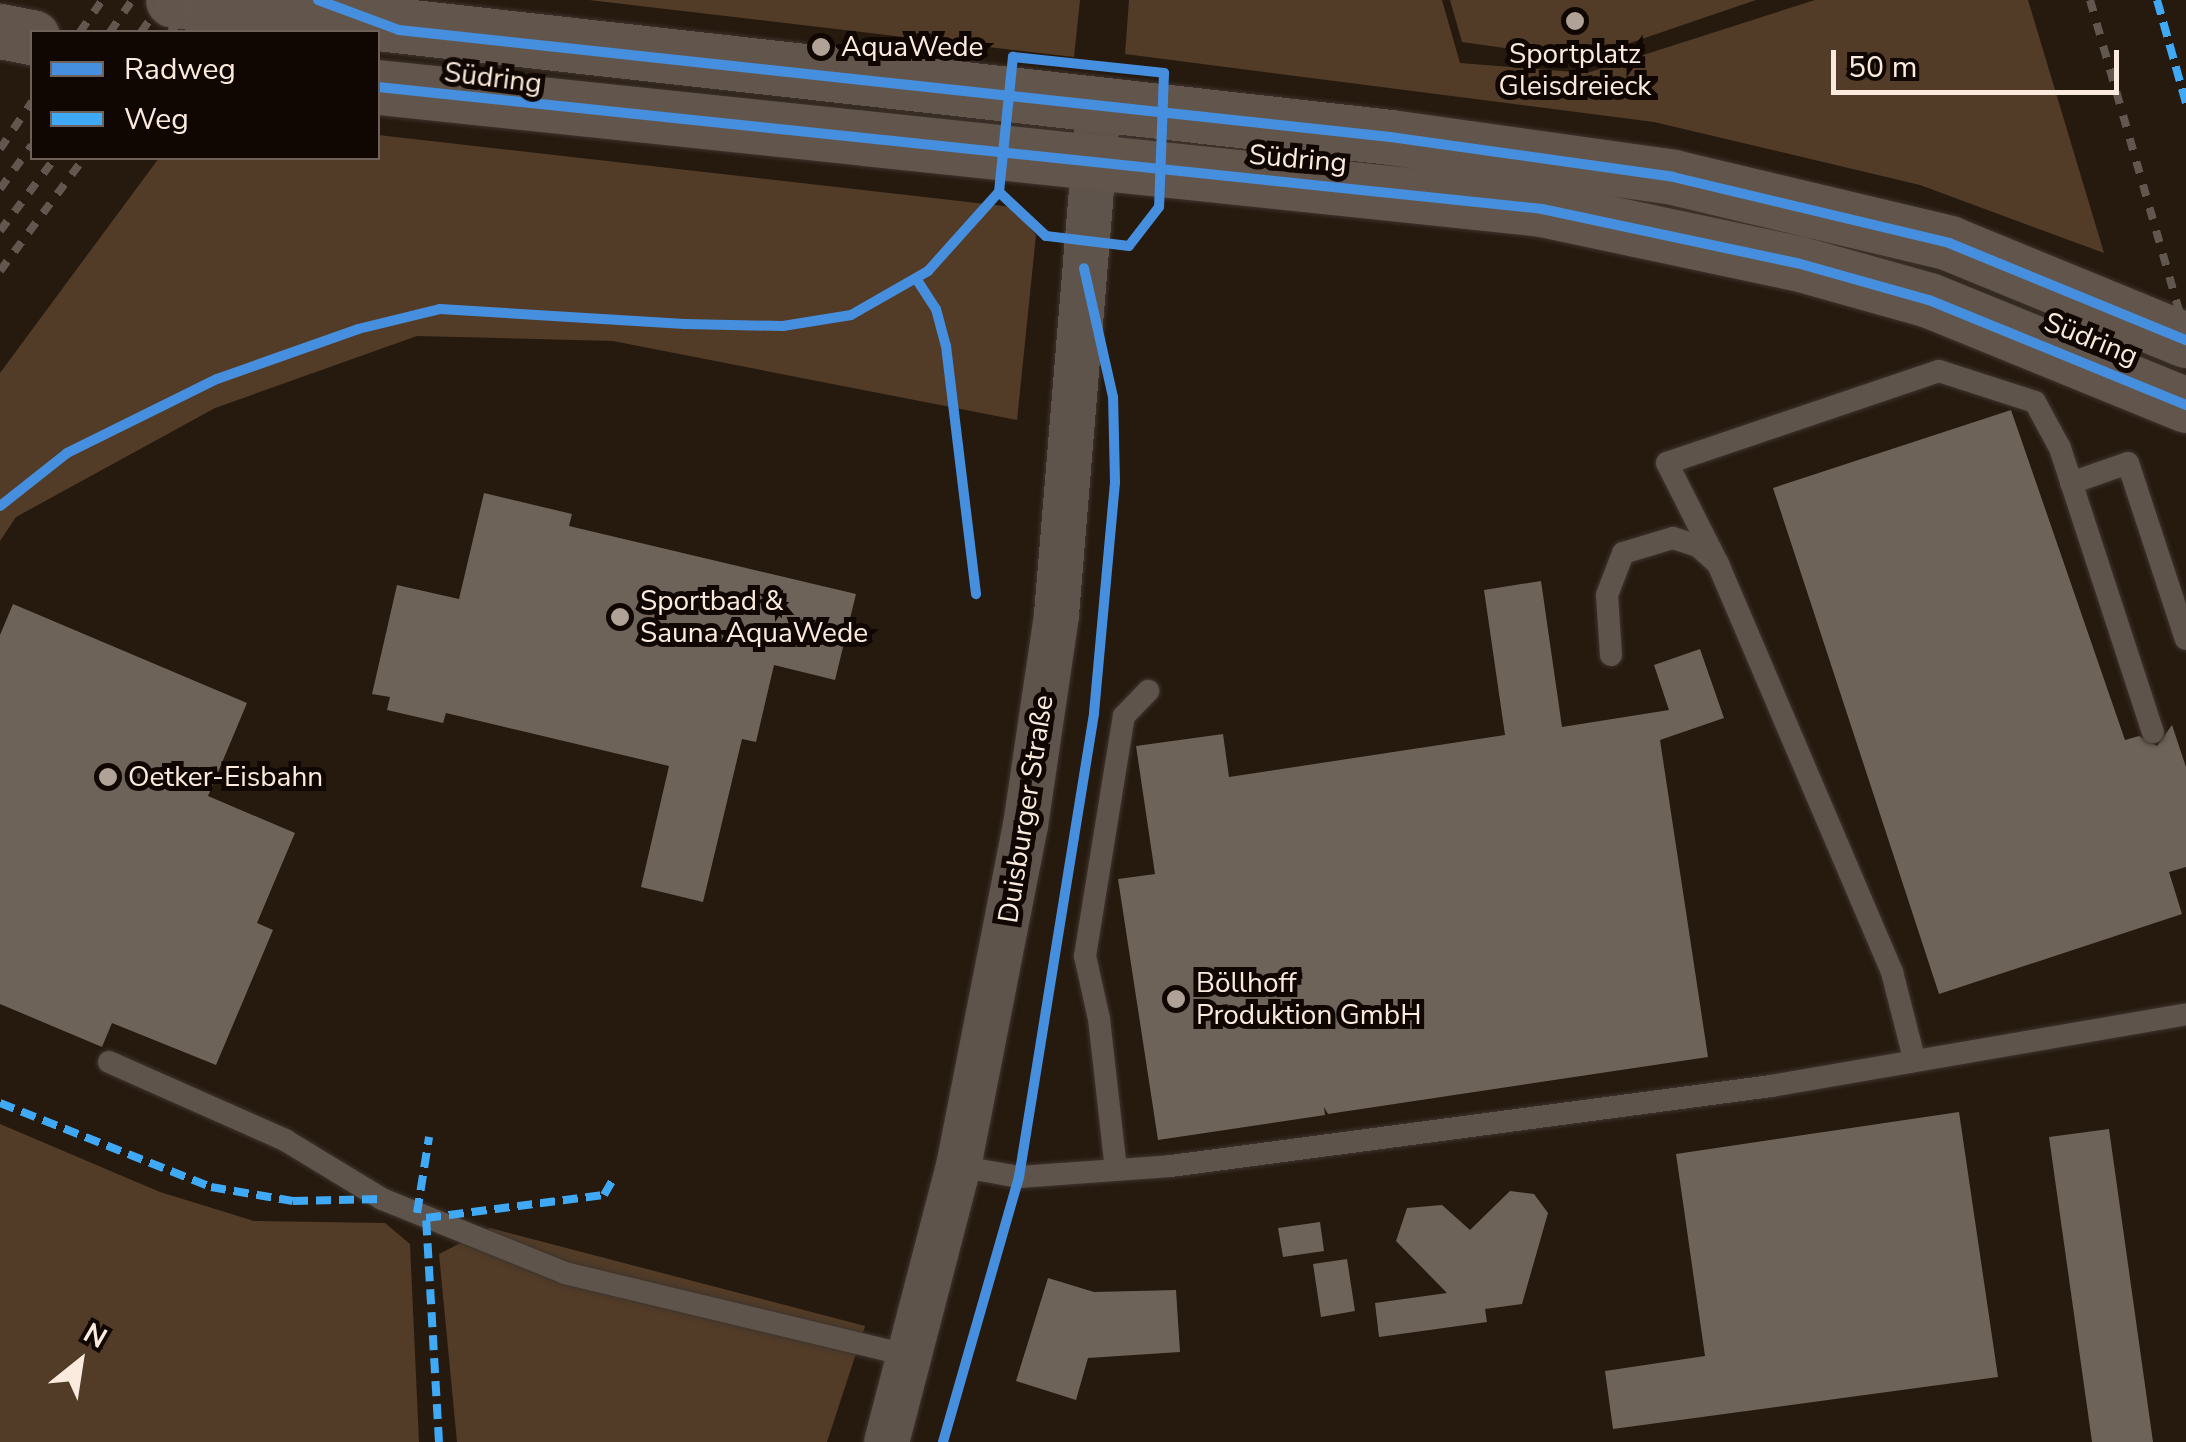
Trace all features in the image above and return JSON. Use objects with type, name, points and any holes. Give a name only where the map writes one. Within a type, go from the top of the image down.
[{"type":"main road","name":"Südring","points":[[174,0],[1098,104],[1673,177],[1948,243],[2186,340]]},
{"type":"main road","points":[[0,31],[30,38]]},
{"type":"main road","name":"Südring","points":[[380,87],[1093,164],[1433,194],[1702,242],[1930,300],[2186,406]]},
{"type":"street","points":[[1093,164],[1098,104]]},
{"type":"street","name":"Duisburger Straße","points":[[886,1442],[958,1166],[1004,948],[1053,630],[1093,164]]},
{"type":"lane","points":[[1914,1058],[1892,972],[1718,564],[1667,463],[1939,371],[2036,402],[2072,483],[2152,732]]},
{"type":"lane","points":[[2072,483],[2128,464],[2186,639]]},
{"type":"lane","points":[[1611,655],[1607,594],[1623,553],[1674,538],[1698,546],[1718,564]]},
{"type":"lane","points":[[1116,1170],[1099,1019],[1084,956],[1124,716],[1148,692]]},
{"type":"lane","points":[[958,1166],[1018,1177],[1116,1170],[1771,1086],[1914,1058],[2186,1014]]},
{"type":"lane","points":[[109,1062],[286,1140],[382,1200],[565,1273],[911,1356]]},
{"type":"shaded area","points":[[589,0],[1080,0],[1074,57]]},
{"type":"shaded area","points":[[1129,0],[1442,0],[1460,63],[1587,73],[1815,0],[2028,0],[2104,253],[1920,185],[1654,122],[1125,54]]},
{"type":"shaded area","name":"Sportplatz Gleisdreieck","points":[[1450,0],[1756,0],[1583,59],[1462,42]]},
{"type":"shaded area","points":[[380,135],[1012,207],[1036,235],[1017,420],[613,341],[417,336],[215,408],[16,517],[0,541],[0,373],[158,160],[380,160]]},
{"type":"shaded area","points":[[0,1124],[160,1192],[254,1221],[385,1223],[410,1244],[419,1442],[0,1442]]},
{"type":"shaded area","points":[[490,1228],[865,1326],[827,1442],[457,1442],[439,1254]]},
{"type":"building","points":[[2011,410],[2125,740],[2139,736],[2157,746],[2172,725],[2186,767],[2186,867],[2169,872],[2182,914],[1939,994],[1773,488]]},
{"type":"building","name":"Sportbad & Sauna AquaWede","points":[[484,493],[572,514],[569,526],[856,594],[835,680],[774,665],[756,742],[742,739],[703,902],[641,887],[669,766],[446,713],[443,723],[387,710],[390,697],[372,694],[397,585],[459,599]]},
{"type":"building","points":[[1541,581],[1562,727],[1669,710],[1654,665],[1700,649],[1724,718],[1660,740],[1708,1057],[1328,1114],[1324,1107],[1325,1115],[1158,1140],[1118,879],[1155,874],[1136,746],[1223,734],[1229,777],[1505,735],[1484,590]]},
{"type":"building","name":"Oetker-Eisbahn","points":[[13,604],[247,703],[208,796],[295,833],[257,923],[273,930],[216,1065],[112,1023],[102,1047],[0,1004],[0,635]]},
{"type":"building","points":[[1959,1112],[1998,1377],[1613,1429],[1605,1371],[1705,1356],[1676,1154]]},
{"type":"building","points":[[2109,1129],[2153,1442],[2092,1442],[2049,1137]]},
{"type":"building","points":[[1510,1191],[1534,1194],[1548,1213],[1522,1304],[1485,1309],[1487,1322],[1379,1337],[1375,1303],[1447,1293],[1396,1241],[1407,1208],[1442,1205],[1470,1230]]},
{"type":"building","points":[[1320,1222],[1324,1251],[1283,1257],[1278,1228]]},
{"type":"building","points":[[1347,1259],[1355,1311],[1321,1317],[1313,1264]]},
{"type":"building","points":[[1048,1278],[1094,1292],[1176,1290],[1180,1352],[1088,1358],[1076,1400],[1016,1381]]},
{"type":"railway","points":[[81,30],[102,0]]},
{"type":"railway","points":[[111,30],[132,0]]},
{"type":"railway","points":[[142,30],[164,0]]},
{"type":"railway","points":[[172,30],[193,0]]},
{"type":"railway","points":[[2090,0],[2186,335]]},
{"type":"railway","points":[[0,149],[30,105]]},
{"type":"railway","points":[[0,189],[30,148]]},
{"type":"railway","points":[[0,231],[53,160]]},
{"type":"railway","points":[[0,271],[83,160]]},
{"type":"marked path","points":[[2157,0],[2186,103]]},
{"type":"marked path","points":[[0,1103],[211,1187],[293,1201],[382,1199]]},
{"type":"marked path","points":[[417,1213],[429,1137]]},
{"type":"marked path","points":[[439,1442],[426,1218],[604,1195],[615,1176]]},
{"type":"cycle path","points":[[318,0],[399,30],[1390,137],[1673,177],[1949,243],[2186,340]]},
{"type":"cycle path","points":[[0,506],[67,453],[217,379],[358,329],[440,309],[783,326],[851,315],[928,271],[999,192],[1013,57],[1164,73],[1159,207],[1129,246],[1046,236],[999,192]]},
{"type":"cycle path","points":[[380,87],[1542,209],[1797,263],[1929,300],[2186,405]]},
{"type":"cycle path","points":[[943,1442],[1019,1177],[1094,713],[1115,482],[1113,397],[1084,268]]},
{"type":"cycle path","points":[[917,280],[936,309],[946,346],[976,594]]},
{"type":"place","name":"Sportplatz Gleisdreieck","points":[[1575,21]]},
{"type":"place","name":"AquaWede","points":[[821,47]]},
{"type":"place","name":"Sportbad & Sauna AquaWede","points":[[620,617]]},
{"type":"place","name":"Oetker-Eisbahn","points":[[108,777]]},
{"type":"place","name":"Böllhoff Produktion GmbH","points":[[1176,999]]}]
